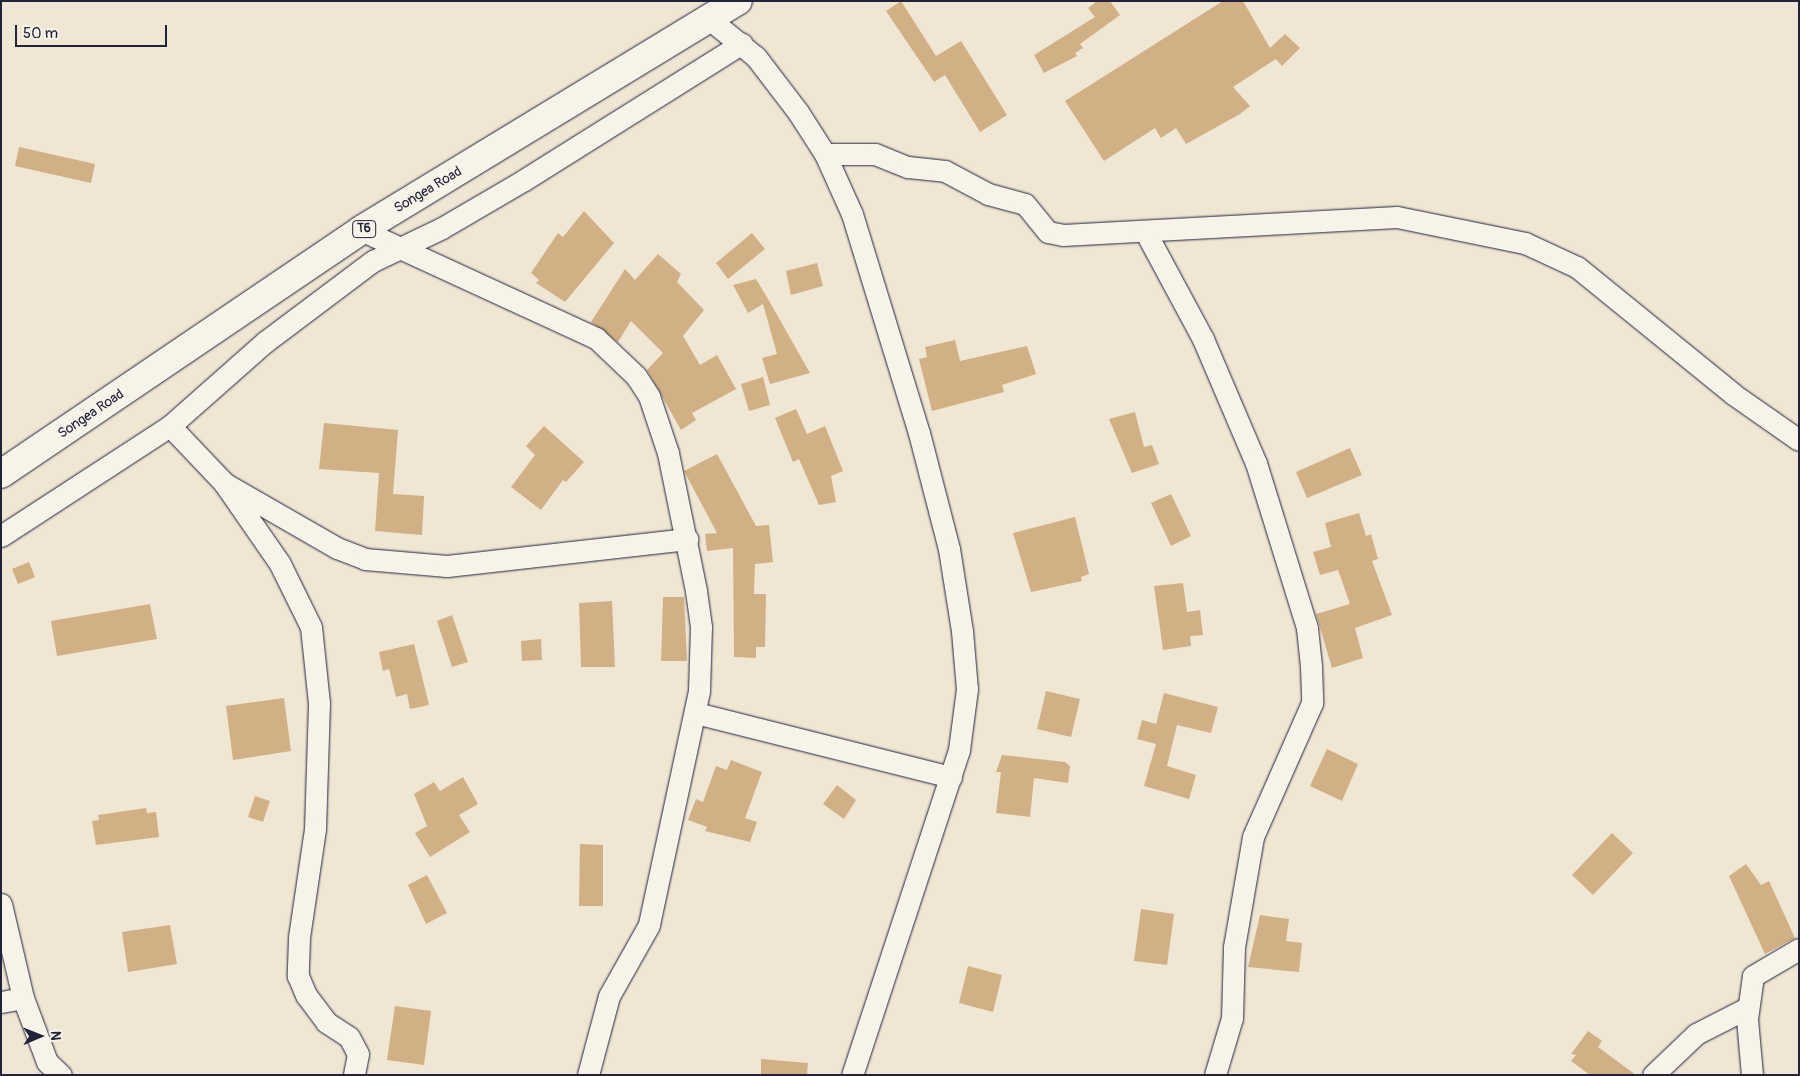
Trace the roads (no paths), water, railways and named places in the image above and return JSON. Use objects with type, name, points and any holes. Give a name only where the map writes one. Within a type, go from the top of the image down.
[{"type":"highway","name":"Songea Road","points":[[1,474],[361,230],[526,134],[567,103],[738,1]]},
{"type":"street","points":[[708,18],[742,43],[798,112],[825,154],[852,214],[919,432],[949,549],[966,689],[951,777],[852,1075]]},
{"type":"street","points":[[1,536],[170,426],[301,313],[397,247],[442,228],[524,180],[742,43]]},
{"type":"street","points":[[825,154],[875,154],[908,167],[945,171],[982,191],[1025,204],[1053,233],[1146,233],[1397,218],[1525,243],[1577,267],[1734,394],[1799,440]]},
{"type":"street","points":[[361,230],[578,327],[620,357],[649,396],[658,421],[687,540],[701,627],[696,713],[649,925],[609,996],[588,1075]]},
{"type":"street","points":[[1146,233],[1179,289],[1256,463],[1307,628],[1311,666],[1312,703],[1254,837],[1234,947],[1232,1018],[1215,1075]]},
{"type":"street","points":[[170,426],[224,483],[280,564],[312,627],[319,703],[315,829],[299,938],[298,976],[306,995],[326,1022],[350,1037],[358,1054],[354,1075]]},
{"type":"street","points":[[224,483],[337,548],[365,558],[409,565],[492,563],[687,540]]},
{"type":"street","points":[[696,713],[951,777]]},
{"type":"street","points":[[1,904],[23,998],[52,1070]]},
{"type":"street","points":[[1752,1075],[1747,1008],[1753,976],[1799,949]]},
{"type":"street","points":[[1,1002],[23,998]]},
{"type":"street","points":[[1653,1075],[1696,1034],[1747,1008]]}]
